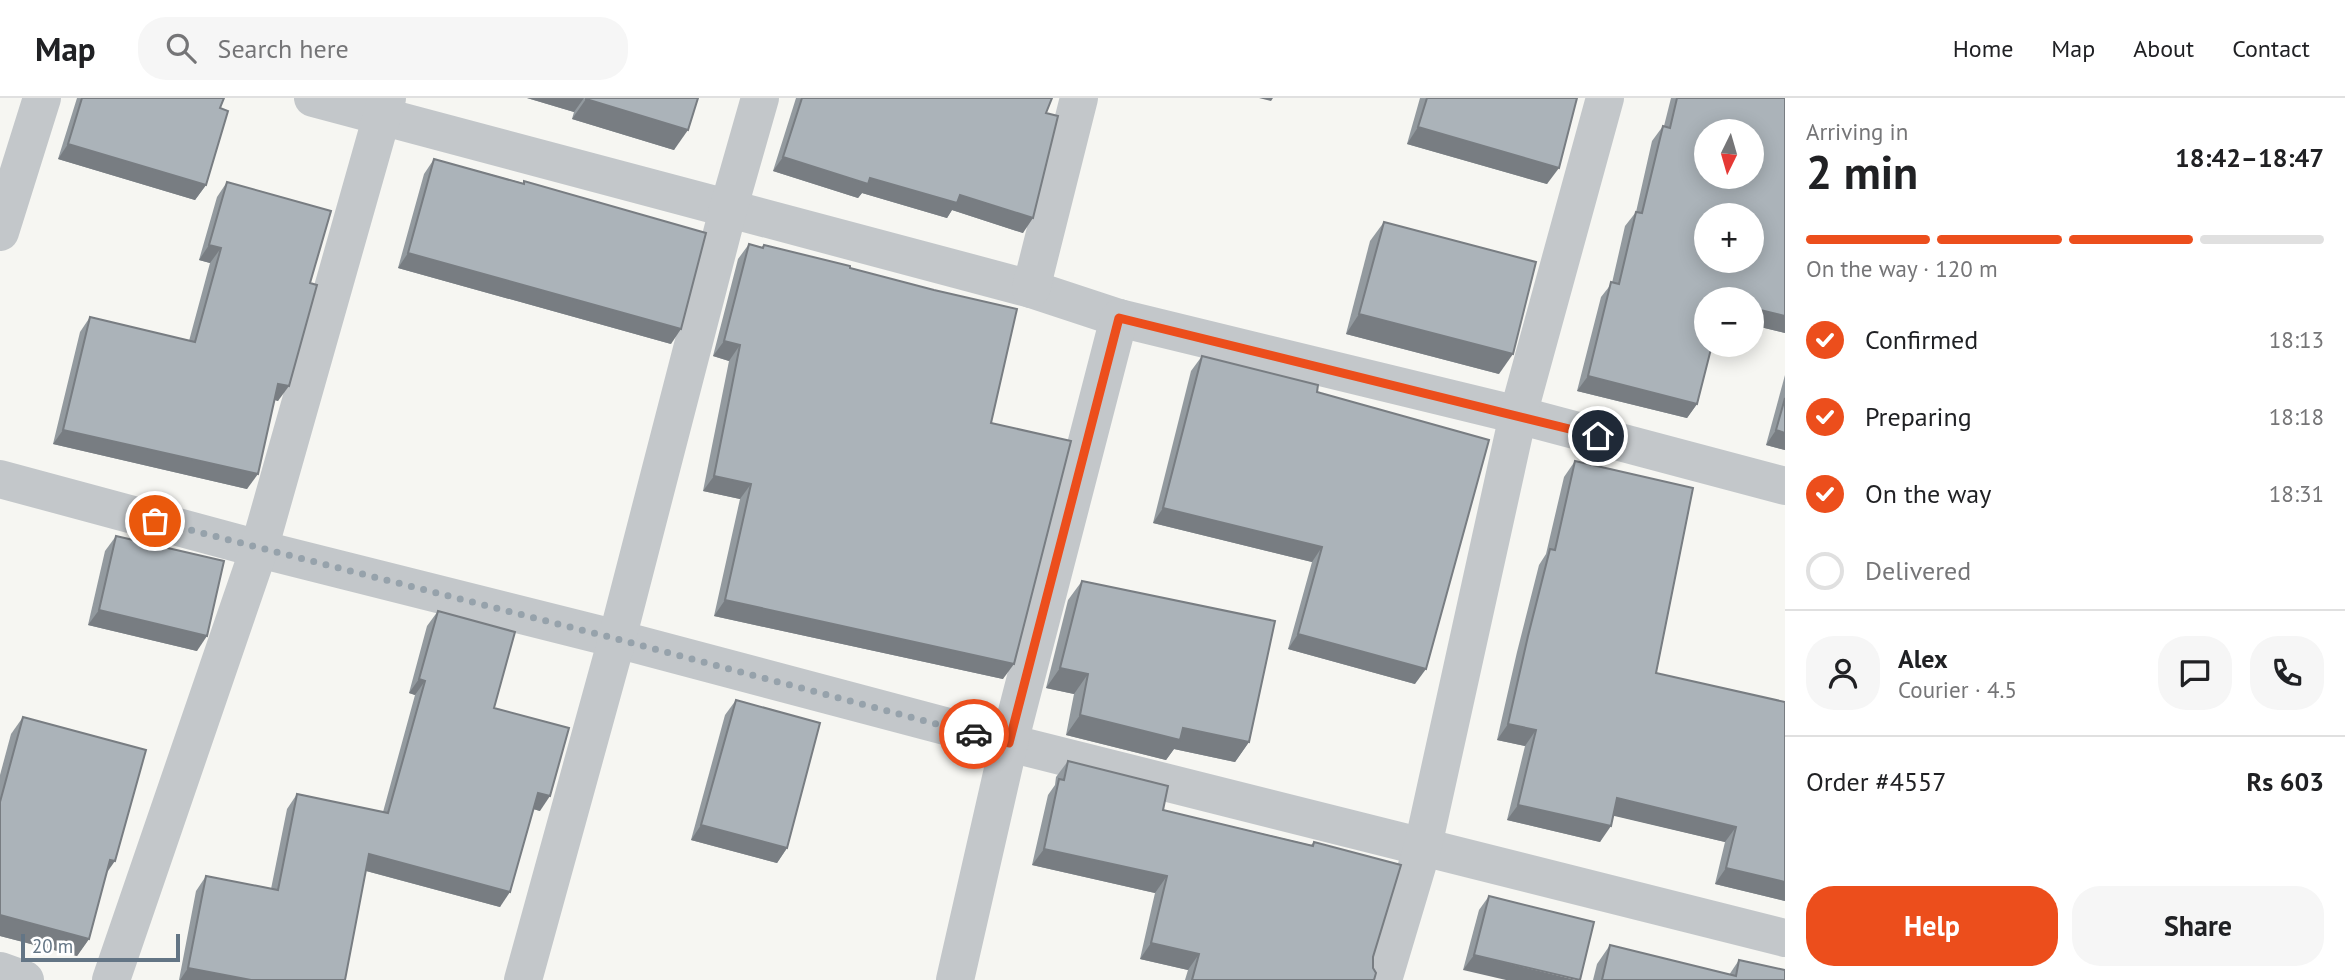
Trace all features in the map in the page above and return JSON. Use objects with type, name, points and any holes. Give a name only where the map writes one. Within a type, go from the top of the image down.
[{"type":"street","points":[[0,232],[42,98]]},
{"type":"street","points":[[313,98],[385,107],[728,210],[1031,289],[1119,318],[1518,415],[1785,485]]},
{"type":"street","points":[[523,980],[617,639],[728,210],[760,98]]},
{"type":"street","points":[[1031,289],[1079,98]]},
{"type":"street","points":[[1383,980],[1423,846],[1518,415],[1605,98]]},
{"type":"street","points":[[111,980],[259,549],[385,107]]},
{"type":"street","points":[[955,980],[1009,743],[1119,318]]},
{"type":"street","points":[[0,479],[259,549],[617,639],[1009,743],[1785,939]]},
{"type":"street","points":[[0,971],[25,980]]},
{"type":"building","points":[[82,98],[224,98],[220,108],[228,111],[206,185],[68,144]]},
{"type":"building","points":[[586,98],[698,98],[688,130]]},
{"type":"building","points":[[802,98],[1052,98],[1046,113],[1058,116],[1033,218],[960,195],[957,203],[870,178],[868,184],[783,157]]},
{"type":"building","points":[[1427,98],[1577,98],[1559,168],[1418,127]]},
{"type":"building","points":[[1677,98],[1785,98],[1785,316],[1764,311],[1764,287],[1694,287],[1694,357],[1709,357],[1697,404],[1588,376],[1611,282],[1619,284],[1636,212],[1642,213],[1663,126],[1670,128]]},
{"type":"building","points":[[434,159],[524,184],[524,181],[706,233],[681,329],[408,253]]},
{"type":"building","points":[[227,182],[331,211],[310,283],[317,285],[289,386],[278,384],[258,474],[63,430],[90,317],[195,342],[221,248],[209,245]]},
{"type":"building","points":[[1384,222],[1536,262],[1513,354],[1359,314]]},
{"type":"building","points":[[749,244],[763,248],[764,245],[1017,309],[991,423],[1071,441],[1014,664],[725,600],[751,484],[714,476],[740,345],[724,341]]},
{"type":"building","points":[[1202,356],[1318,385],[1317,392],[1489,440],[1426,669],[1298,634],[1322,547],[1163,508]]},
{"type":"building","points":[[1785,398],[1785,433],[1776,430]]},
{"type":"building","points":[[1575,461],[1693,488],[1656,673],[1785,702],[1785,882],[1726,868],[1736,827],[1617,798],[1611,826],[1518,805],[1536,730],[1508,724],[1550,549],[1555,550]]},
{"type":"building","points":[[116,536],[224,561],[207,636],[99,610]]},
{"type":"building","points":[[1082,581],[1275,621],[1249,742],[1183,728],[1180,740],[1080,715],[1088,674],[1060,668]]},
{"type":"building","points":[[438,611],[515,632],[494,708],[569,728],[550,796],[538,793],[510,892],[369,854],[345,980],[251,980],[188,968],[206,876],[278,890],[297,794],[388,813],[425,681],[419,679]]},
{"type":"building","points":[[736,700],[820,723],[787,848],[701,825]]},
{"type":"building","points":[[23,717],[146,750],[115,861],[110,860],[89,939],[0,915],[0,802]]},
{"type":"building","points":[[1068,761],[1168,786],[1163,810],[1313,846],[1314,842],[1401,865],[1373,957],[1376,973],[1374,980],[1192,980],[1199,954],[1151,943],[1167,876],[1044,849],[1059,779],[1064,780]]},
{"type":"building","points":[[1489,896],[1594,922],[1580,980],[1474,955]]},
{"type":"building","points":[[1610,945],[1736,976],[1739,960],[1785,970],[1785,980],[1602,980]]},
{"type":"way so far","points":[[155,521],[974,734]]},
{"type":"route","points":[[974,734],[1009,743],[1119,318],[1598,436]]}]
